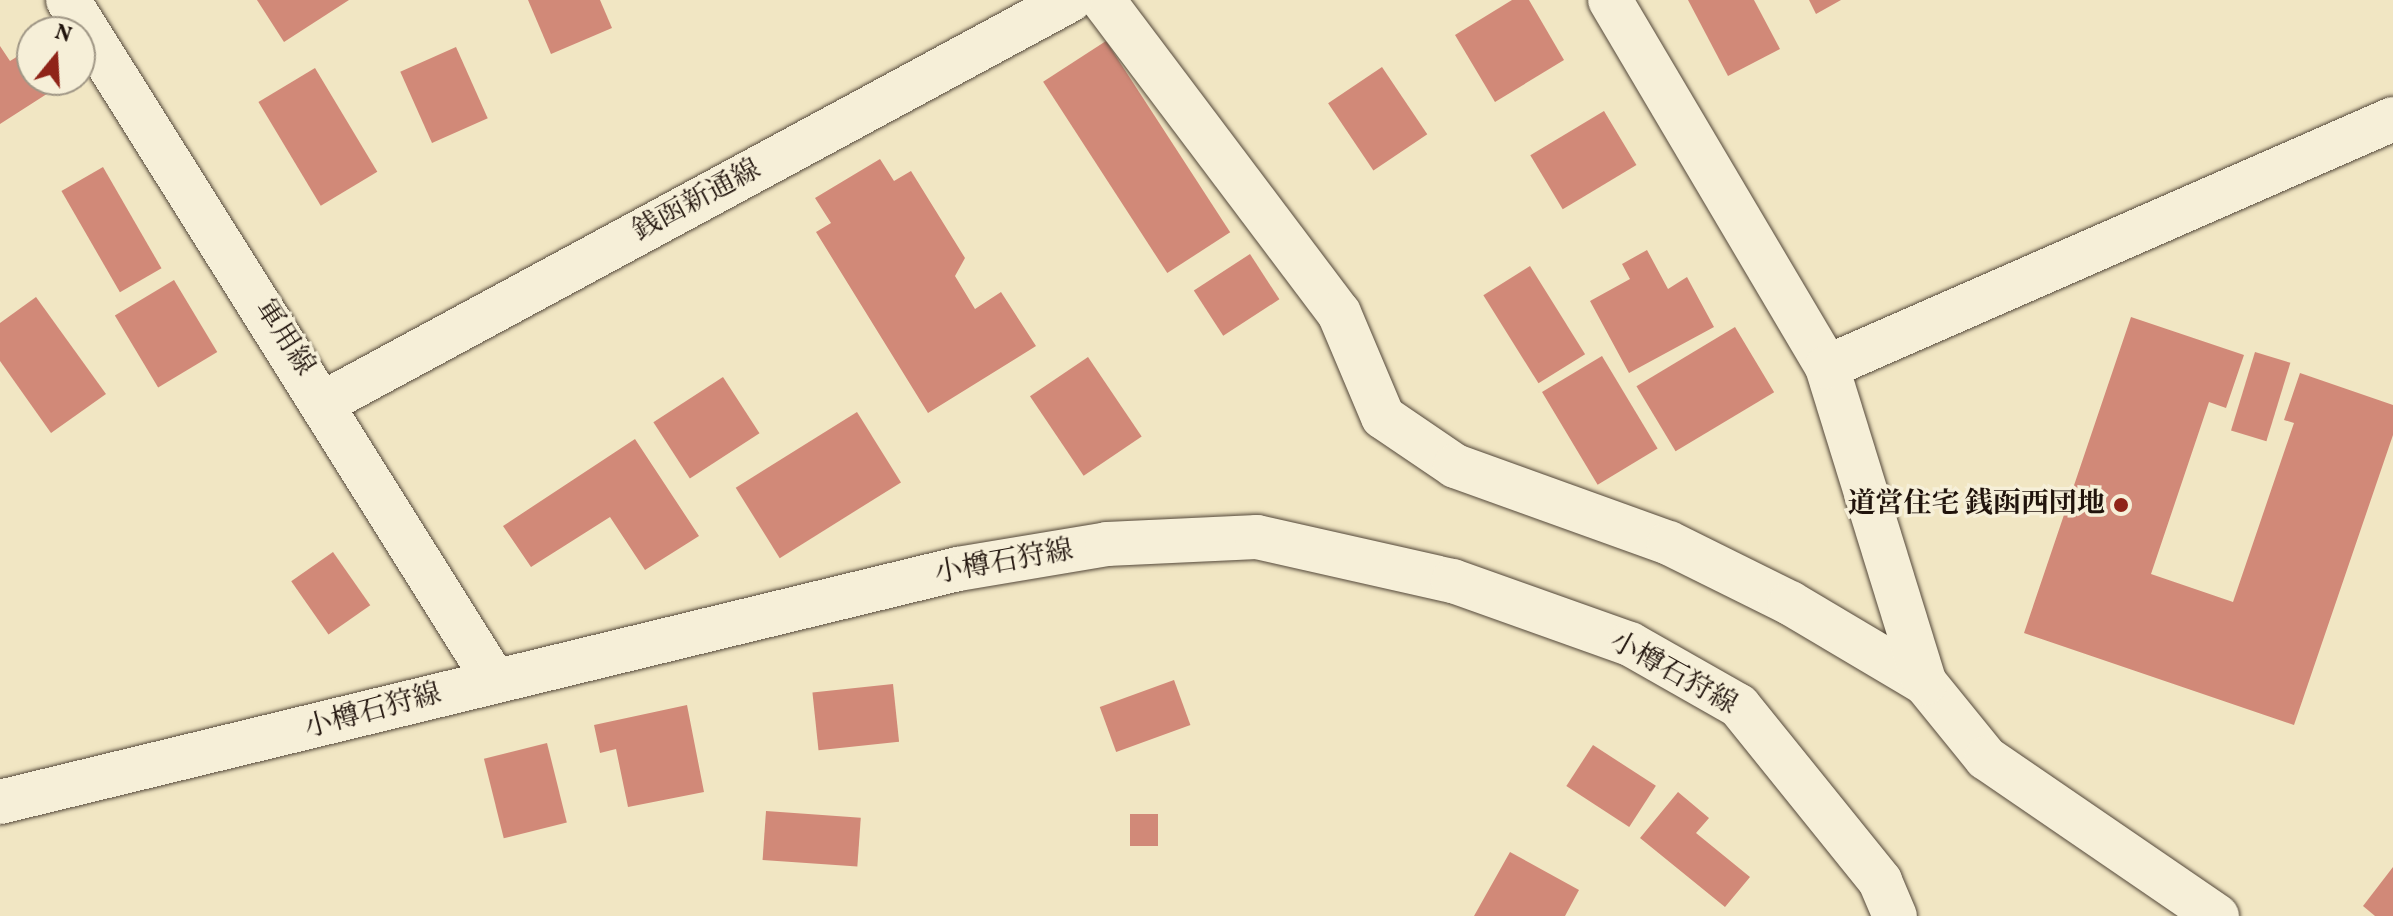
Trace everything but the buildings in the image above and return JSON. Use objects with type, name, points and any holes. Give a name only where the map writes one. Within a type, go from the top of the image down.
[{"type":"street","name":"軍用線","points":[[68,0],[325,402],[494,680]]},
{"type":"street","name":"銭函新通線","points":[[325,402],[1070,0]]},
{"type":"street","points":[[1103,0],[1339,313],[1383,417],[1455,466],[1696,556],[1790,603],[1925,683],[1986,758],[2217,916]]},
{"type":"street","points":[[1610,0],[1827,367],[1925,683]]},
{"type":"street","points":[[1827,367],[2393,119]]},
{"type":"street","name":"小樽石狩線","points":[[0,802],[958,569],[1107,544],[1257,537],[1453,581],[1630,644],[1739,706],[1880,881],[1895,916]]},
{"type":"place","name":"道営住宅 銭函西団地","points":[[2121,505]]}]
